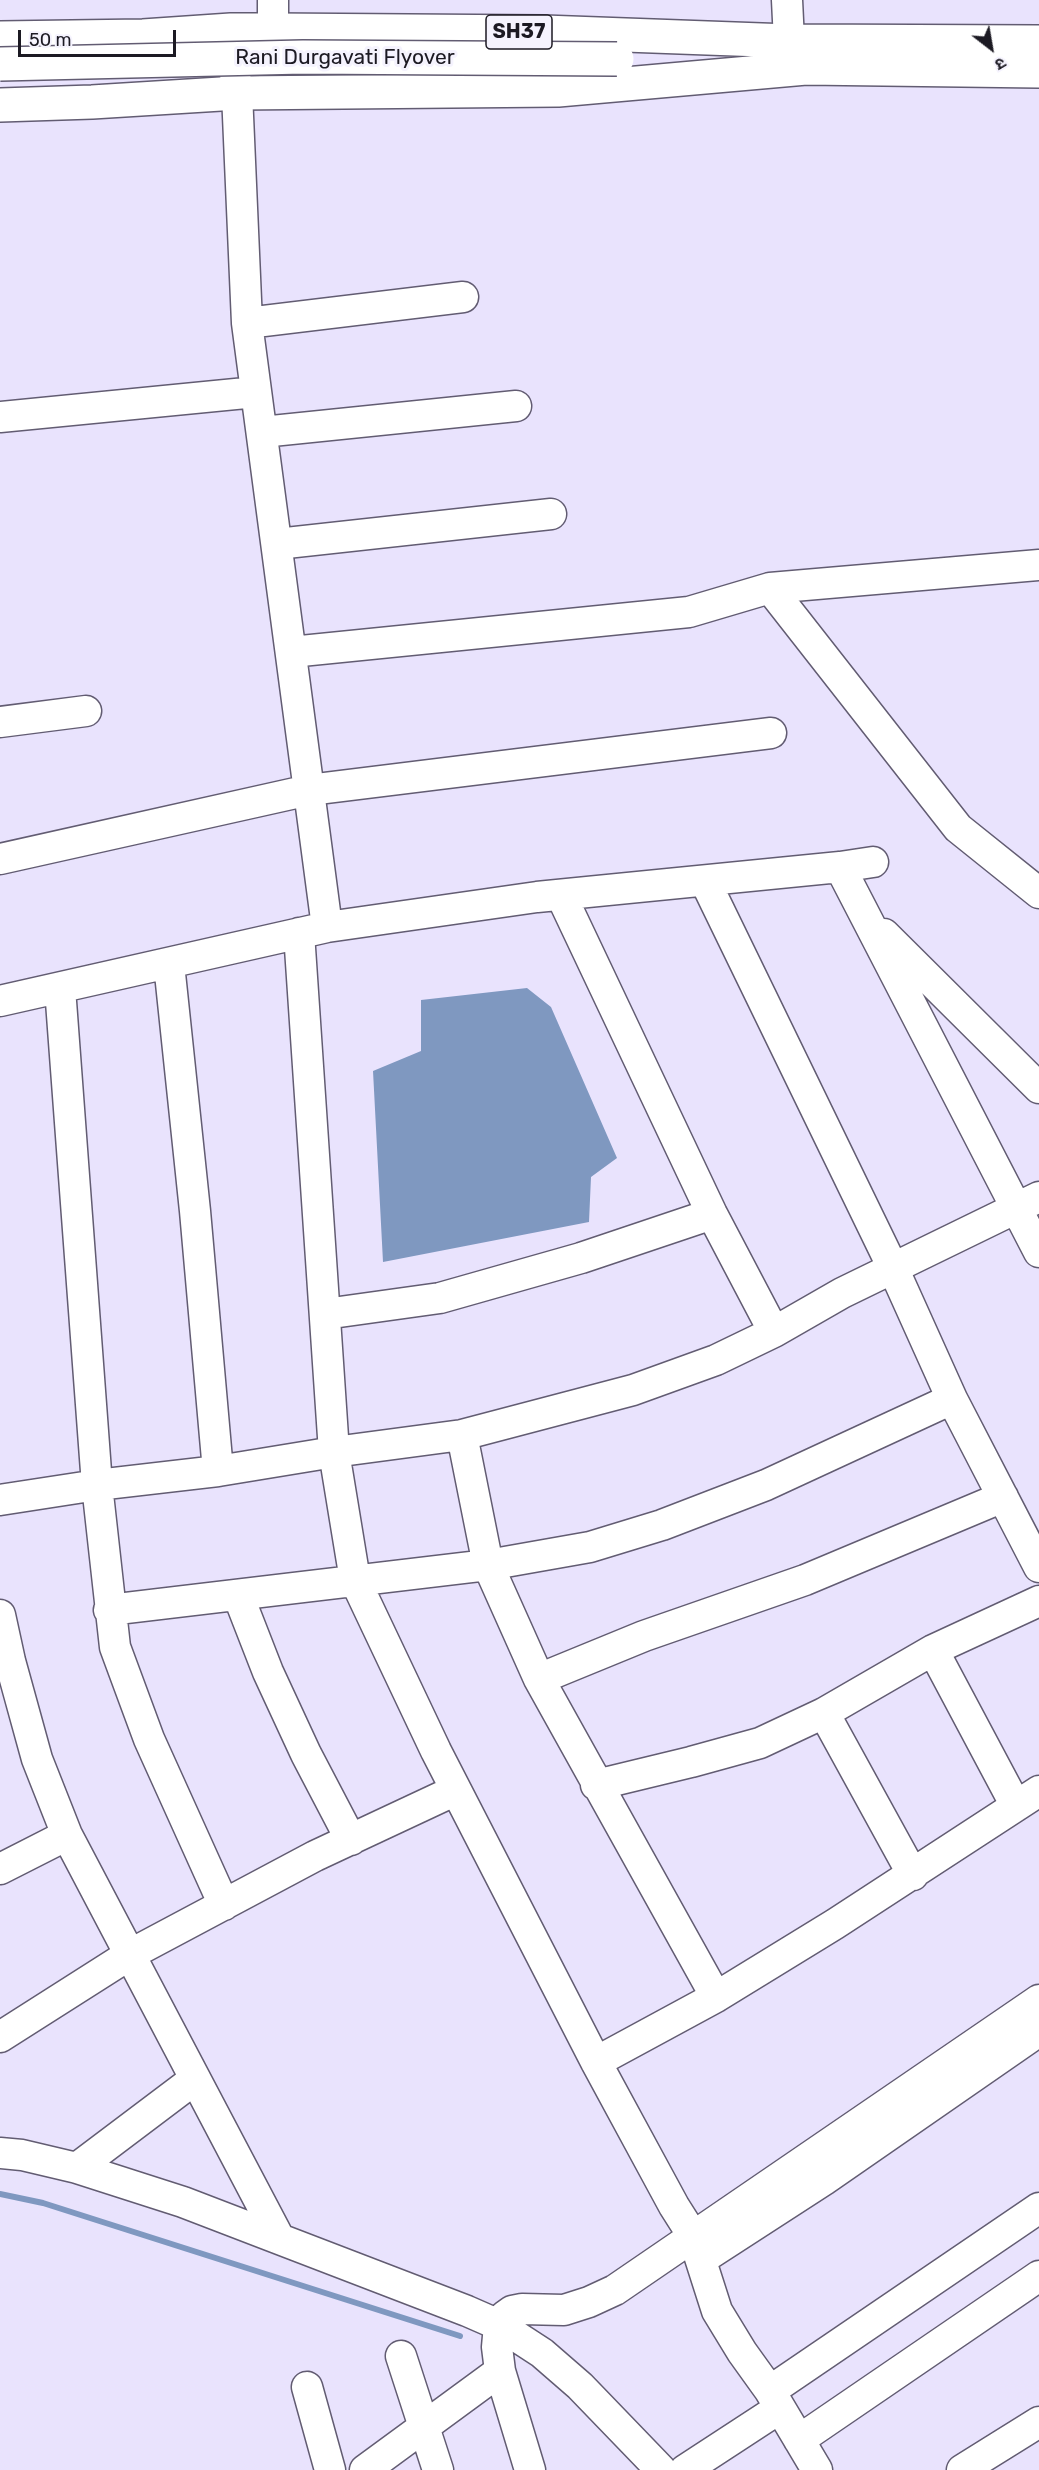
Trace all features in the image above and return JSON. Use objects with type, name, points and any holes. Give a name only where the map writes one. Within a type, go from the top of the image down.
[{"type":"main road","name":"SH37","points":[[0,38],[143,36],[231,30],[273,15],[544,32],[789,41],[1039,42]]},
{"type":"main road","name":"Rani Durgavati Flyover","points":[[0,64],[303,57],[617,59],[686,37]]},
{"type":"main road","name":"Rani Durgavati Flyover","points":[[617,59],[674,80]]},
{"type":"main road","points":[[0,105],[237,93],[558,90],[806,68],[1039,71]]},
{"type":"street","points":[[787,0],[789,41]]},
{"type":"street","points":[[231,30],[237,93],[247,323],[309,790],[325,1314],[334,1452],[354,1580],[456,1790],[596,2062],[698,2248],[717,2311],[775,2399],[817,2470]]},
{"type":"street","points":[[247,323],[463,297]]},
{"type":"street","points":[[0,417],[256,392]]},
{"type":"street","points":[[262,432],[516,405]]},
{"type":"street","points":[[277,544],[551,514]]},
{"type":"street","points":[[291,652],[689,612],[770,588],[1039,565]]},
{"type":"street","points":[[770,588],[958,828],[1039,893]]},
{"type":"street","points":[[0,722],[86,711]]},
{"type":"street","points":[[0,859],[309,790],[771,733]]},
{"type":"street","points":[[0,1001],[313,930],[561,895],[873,862]]},
{"type":"street","points":[[840,867],[864,915],[1027,1203],[1039,1252]]},
{"type":"street","points":[[705,881],[893,1268],[952,1399],[1039,1567]]},
{"type":"street","points":[[561,895],[712,1214],[774,1332]]},
{"type":"street","points":[[864,915],[1039,1088]]},
{"type":"street","points":[[168,964],[195,1211],[218,1472]]},
{"type":"street","points":[[60,988],[97,1485],[115,1647],[149,1739],[224,1905]]},
{"type":"street","points":[[0,1500],[97,1485],[218,1472],[334,1452],[462,1435],[633,1390],[716,1360],[774,1332],[842,1293],[1027,1203]]},
{"type":"street","points":[[325,1314],[440,1298],[581,1258],[712,1214]]},
{"type":"street","points":[[110,1610],[488,1565],[590,1547],[662,1525],[766,1485],[952,1399]]},
{"type":"street","points":[[462,1435],[488,1565],[539,1679],[716,1997]]},
{"type":"street","points":[[539,1679],[644,1636],[805,1580],[1003,1497]]},
{"type":"street","points":[[238,1595],[268,1672],[306,1755],[351,1840]]},
{"type":"street","points":[[596,1785],[760,1743],[824,1713],[933,1650],[1039,1601]]},
{"type":"street","points":[[0,1615],[37,1759],[67,1836],[279,2238]]},
{"type":"street","points":[[596,2062],[716,1997],[913,1875],[1028,1798],[933,1650]]},
{"type":"street","points":[[824,1713],[913,1875]]},
{"type":"street","points":[[0,2037],[129,1955],[351,1840],[456,1790]]},
{"type":"street","points":[[0,1869],[67,1836]]},
{"type":"street","points":[[698,2248],[1039,2000]]},
{"type":"street","points":[[530,2470],[500,2371],[497,2347],[499,2325],[512,2311],[522,2309],[564,2310],[589,2302],[698,2248],[824,2180],[1039,2031]]},
{"type":"street","points":[[77,2168],[195,2079]]},
{"type":"street","points":[[0,2153],[22,2155],[77,2168],[183,2202],[499,2325],[542,2353],[573,2379],[661,2470]]},
{"type":"street","points":[[685,2470],[775,2399],[1039,2208]]},
{"type":"street","points":[[799,2440],[1039,2276]]},
{"type":"street","points":[[401,2356],[438,2470]]},
{"type":"street","points":[[364,2470],[500,2371]]},
{"type":"street","points":[[307,2387],[330,2470]]},
{"type":"street","points":[[962,2470],[1039,2422]]},
{"type":"street","points":[[634,2441],[639,2470]]},
{"type":"water","points":[[527,988],[551,1007],[617,1158],[591,1177],[589,1222],[383,1262],[373,1071],[421,1051],[421,1000]]},
{"type":"waterway","points":[[0,2194],[43,2203],[460,2336]]}]
